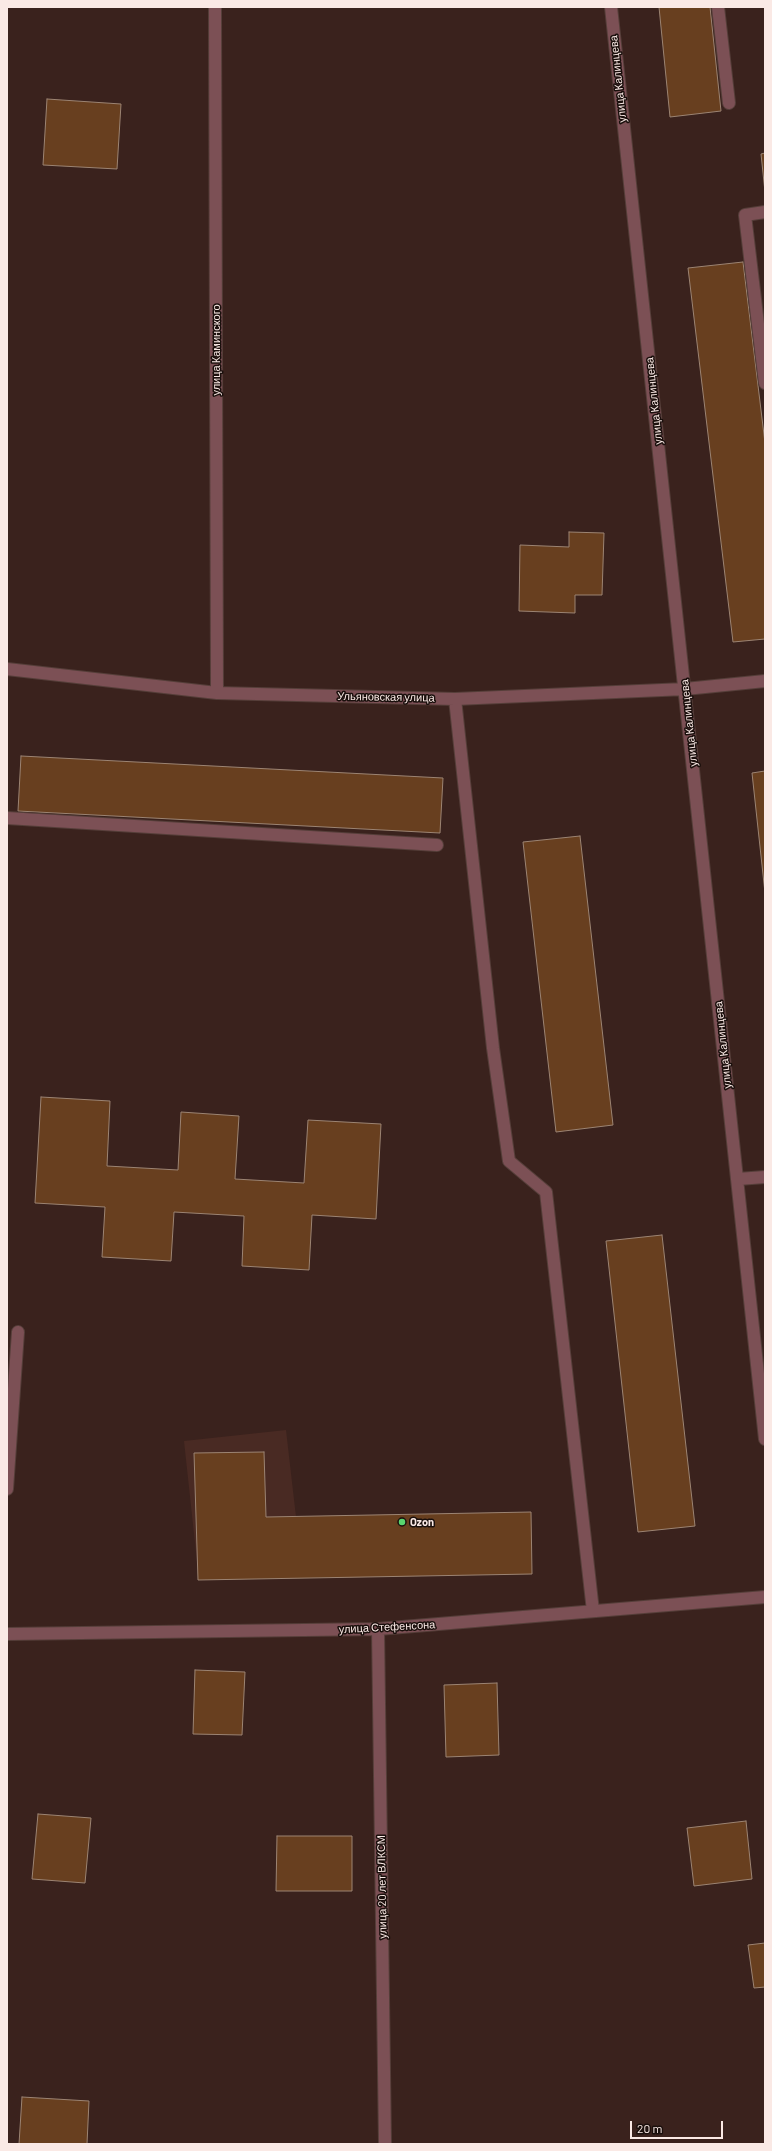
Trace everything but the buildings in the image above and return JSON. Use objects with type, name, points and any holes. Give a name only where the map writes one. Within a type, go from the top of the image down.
[{"type":"street","name":"улица Каминского","points":[[215,7],[217,693]]},
{"type":"street","name":"улица Калинцева","points":[[610,7],[765,1439]]},
{"type":"street","points":[[718,7],[729,103]]},
{"type":"street","points":[[765,212],[745,215],[765,383]]},
{"type":"street","name":"Ульяновская улица","points":[[7,669],[217,693],[455,699],[685,689],[765,681]]},
{"type":"street","points":[[455,699],[493,1048],[509,1161],[546,1192],[593,1611]]},
{"type":"street","points":[[7,818],[438,845]]},
{"type":"street","points":[[738,1179],[765,1177]]},
{"type":"street","points":[[7,1489],[18,1332]]},
{"type":"street","name":"улица Стефенсона","points":[[7,1634],[378,1630],[765,1597]]},
{"type":"street","name":"улица 20 лет ВЛКСМ","points":[[378,1630],[385,2144]]},
{"type":"shaded area","points":[[286,1430],[302,1569],[199,1580],[184,1441]]},
{"type":"place","name":"Ozon","points":[[402,1522]]}]
